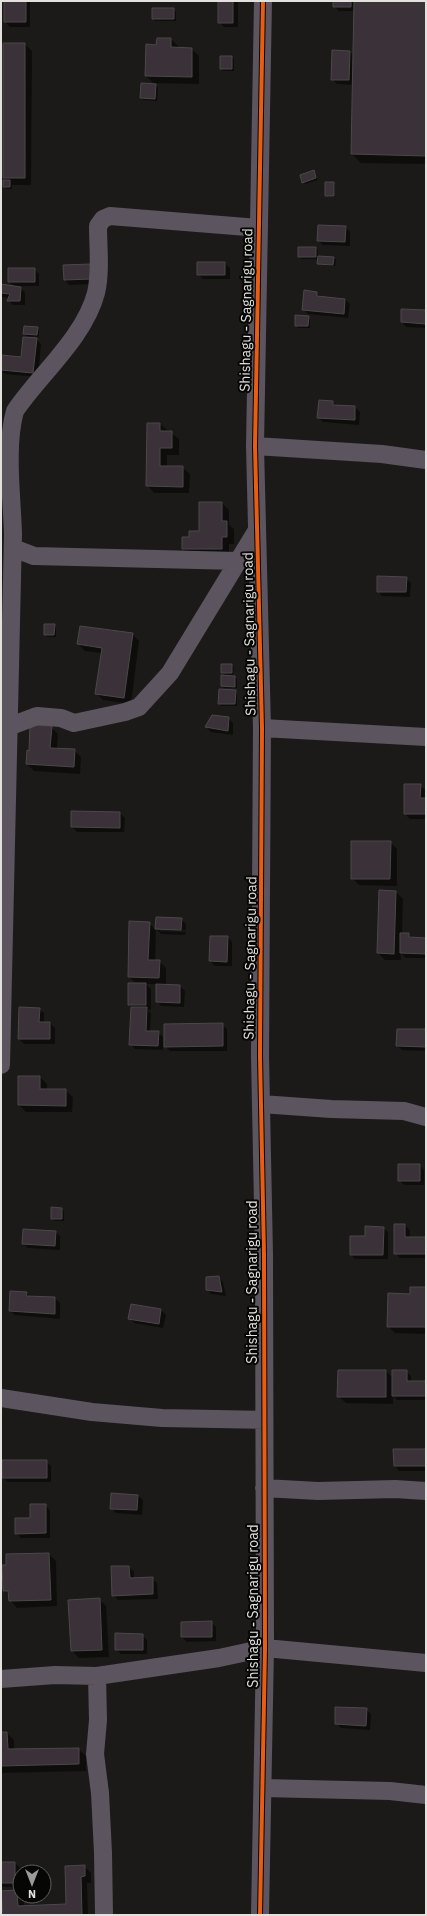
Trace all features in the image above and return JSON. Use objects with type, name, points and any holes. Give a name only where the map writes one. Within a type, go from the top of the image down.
[{"type":"street","name":"Shishagu - Sagnarigu road","points":[[260,1915],[265,1648],[263,1420],[264,1255],[261,1104],[262,728],[255,446],[263,1]]},
{"type":"street","points":[[1,1065],[8,727],[5,658],[13,548],[10,448],[12,421],[15,411],[73,338],[90,310],[98,282],[98,226],[102,219],[110,216],[142,217],[259,228]]},
{"type":"street","points":[[1,429],[10,448]]},
{"type":"street","points":[[255,446],[382,454],[426,460]]},
{"type":"street","points":[[8,727],[37,716],[61,718],[74,724],[125,712],[139,707],[170,673],[257,530]]},
{"type":"street","points":[[13,548],[34,556],[238,562]]},
{"type":"street","points":[[262,728],[426,737]]},
{"type":"street","points":[[261,1104],[331,1109],[404,1111],[426,1117]]},
{"type":"street","points":[[1,1398],[92,1412],[162,1418],[263,1420]]},
{"type":"street","points":[[264,1488],[318,1491],[395,1489],[426,1491]]},
{"type":"street","points":[[1,1679],[55,1675],[97,1676],[211,1660],[265,1648],[426,1663]]},
{"type":"street","points":[[97,1676],[98,1720],[94,1754],[100,1793],[104,1915]]},
{"type":"street","points":[[263,1788],[390,1791],[426,1795]]},
{"type":"building","points":[[4,1],[26,1],[26,22],[4,22]]},
{"type":"building","points":[[218,1],[233,1],[233,23],[218,23]]},
{"type":"building","points":[[333,1],[351,1],[351,7],[333,7]]},
{"type":"building","points":[[354,1],[426,1],[426,156],[351,154]]},
{"type":"building","points":[[152,8],[174,8],[174,19],[152,19]]},
{"type":"building","points":[[157,38],[171,38],[171,47],[192,48],[192,77],[145,76],[146,44],[156,45]]},
{"type":"building","points":[[3,43],[25,43],[25,178],[3,178]]},
{"type":"building","points":[[332,50],[350,51],[349,80],[331,80]]},
{"type":"building","points":[[220,56],[232,56],[232,69],[220,69]]},
{"type":"building","points":[[141,83],[156,84],[155,99],[140,98]]},
{"type":"building","points":[[314,170],[316,178],[302,183],[300,175]]},
{"type":"building","points":[[3,180],[10,180],[10,187],[3,187]]},
{"type":"building","points":[[325,182],[334,182],[334,196],[325,196]]},
{"type":"building","points":[[318,225],[346,226],[345,242],[317,241]]},
{"type":"building","points":[[298,247],[316,247],[316,257],[298,257]]},
{"type":"building","points":[[318,256],[334,257],[333,265],[317,264]]},
{"type":"building","points":[[197,262],[225,262],[225,275],[197,275]]},
{"type":"building","points":[[91,264],[91,279],[64,280],[63,265]]},
{"type":"building","points":[[8,268],[35,268],[35,282],[8,282]]},
{"type":"building","points":[[1,284],[21,287],[20,301],[7,301],[10,294],[1,293]]},
{"type":"building","points":[[304,290],[317,292],[317,296],[345,299],[344,314],[302,310]]},
{"type":"building","points":[[401,309],[426,310],[426,324],[401,322]]},
{"type":"building","points":[[295,315],[309,316],[308,326],[295,326]]},
{"type":"building","points":[[24,326],[38,327],[37,335],[23,334]]},
{"type":"building","points":[[23,337],[37,338],[33,373],[1,370],[1,355],[21,357]]},
{"type":"building","points":[[319,400],[333,401],[333,405],[355,406],[355,420],[317,418]]},
{"type":"building","points":[[147,423],[160,423],[160,431],[172,431],[172,448],[160,448],[160,466],[183,466],[183,487],[146,486]]},
{"type":"building","points":[[199,502],[222,502],[222,521],[227,521],[227,537],[222,537],[222,549],[182,549],[182,537],[189,537],[189,531],[199,531]]},
{"type":"building","points":[[377,576],[407,577],[406,592],[377,592]]},
{"type":"building","points":[[44,624],[55,624],[54,635],[44,635]]},
{"type":"building","points":[[80,626],[133,633],[124,698],[95,694],[102,648],[77,644]]},
{"type":"building","points":[[221,664],[232,664],[232,673],[221,673]]},
{"type":"building","points":[[221,675],[235,676],[235,687],[221,686]]},
{"type":"building","points":[[219,689],[236,690],[235,704],[218,704]]},
{"type":"building","points":[[212,715],[229,717],[228,731],[205,727]]},
{"type":"building","points":[[30,725],[52,726],[50,748],[75,749],[74,767],[26,764],[27,750],[29,751]]},
{"type":"building","points":[[404,784],[421,784],[420,798],[426,798],[426,814],[404,814]]},
{"type":"building","points":[[71,811],[120,812],[120,828],[71,827]]},
{"type":"building","points":[[351,841],[391,841],[390,879],[351,879]]},
{"type":"building","points":[[379,890],[396,891],[394,954],[377,953]]},
{"type":"building","points":[[156,917],[182,918],[181,930],[155,929]]},
{"type":"building","points":[[129,921],[150,922],[148,960],[160,960],[159,978],[128,977]]},
{"type":"building","points":[[400,933],[409,933],[409,937],[426,938],[426,954],[400,953]]},
{"type":"building","points":[[210,936],[228,936],[227,962],[209,961]]},
{"type":"building","points":[[128,983],[146,983],[146,1005],[128,1005]]},
{"type":"building","points":[[156,984],[180,985],[180,1003],[156,1002]]},
{"type":"building","points":[[19,1007],[40,1008],[39,1022],[50,1022],[50,1039],[18,1039]]},
{"type":"building","points":[[131,1007],[147,1007],[146,1031],[159,1031],[158,1046],[129,1045]]},
{"type":"building","points":[[223,1023],[223,1046],[164,1047],[164,1024]]},
{"type":"building","points":[[397,1029],[426,1029],[426,1047],[396,1046]]},
{"type":"building","points":[[18,1076],[40,1076],[40,1089],[66,1089],[66,1106],[18,1105]]},
{"type":"building","points":[[398,1164],[420,1164],[420,1181],[398,1181]]},
{"type":"building","points":[[51,1207],[62,1208],[62,1219],[51,1219]]},
{"type":"building","points":[[394,1224],[405,1224],[405,1237],[426,1237],[426,1254],[394,1254]]},
{"type":"building","points":[[365,1226],[384,1227],[383,1255],[350,1255],[350,1236],[365,1236]]},
{"type":"building","points":[[23,1229],[56,1231],[55,1246],[22,1244]]},
{"type":"building","points":[[219,1276],[222,1292],[206,1290],[206,1277]]},
{"type":"building","points":[[410,1287],[426,1287],[426,1327],[387,1327],[388,1293],[410,1294]]},
{"type":"building","points":[[10,1291],[27,1292],[26,1296],[55,1297],[55,1314],[9,1311]]},
{"type":"building","points":[[131,1304],[161,1309],[159,1324],[128,1319]]},
{"type":"building","points":[[338,1370],[386,1370],[386,1397],[337,1397]]},
{"type":"building","points":[[392,1370],[407,1370],[407,1381],[426,1381],[426,1396],[392,1396]]},
{"type":"building","points":[[393,1449],[426,1449],[426,1466],[394,1466]]},
{"type":"building","points":[[2,1460],[47,1460],[47,1478],[2,1478]]},
{"type":"building","points":[[111,1493],[138,1495],[137,1510],[110,1509]]},
{"type":"building","points":[[30,1504],[46,1504],[46,1533],[15,1534],[15,1518],[30,1518]]},
{"type":"building","points":[[49,1553],[51,1600],[9,1601],[8,1591],[3,1591],[2,1565],[6,1565],[6,1554]]},
{"type":"building","points":[[111,1566],[129,1566],[130,1578],[153,1577],[153,1594],[112,1596]]},
{"type":"building","points":[[100,1598],[102,1650],[71,1651],[68,1600]]},
{"type":"building","points":[[212,1621],[212,1637],[181,1637],[181,1622]]},
{"type":"building","points":[[115,1633],[143,1634],[143,1650],[115,1650]]},
{"type":"building","points":[[335,1707],[367,1708],[366,1726],[335,1724]]},
{"type":"building","points":[[1,1732],[7,1732],[8,1749],[79,1748],[79,1764],[1,1766]]},
{"type":"building","points":[[1,1862],[15,1862],[15,1864],[12,1864],[12,1883],[1,1883]]},
{"type":"building","points":[[85,1865],[85,1876],[81,1877],[82,1915],[3,1915],[1,1891],[12,1890],[12,1904],[18,1904],[18,1906],[66,1904],[65,1866]]},
{"type":"cycle path","points":[[260,1915],[265,1648],[264,1255],[260,1056],[262,728],[255,446],[263,1]]}]
